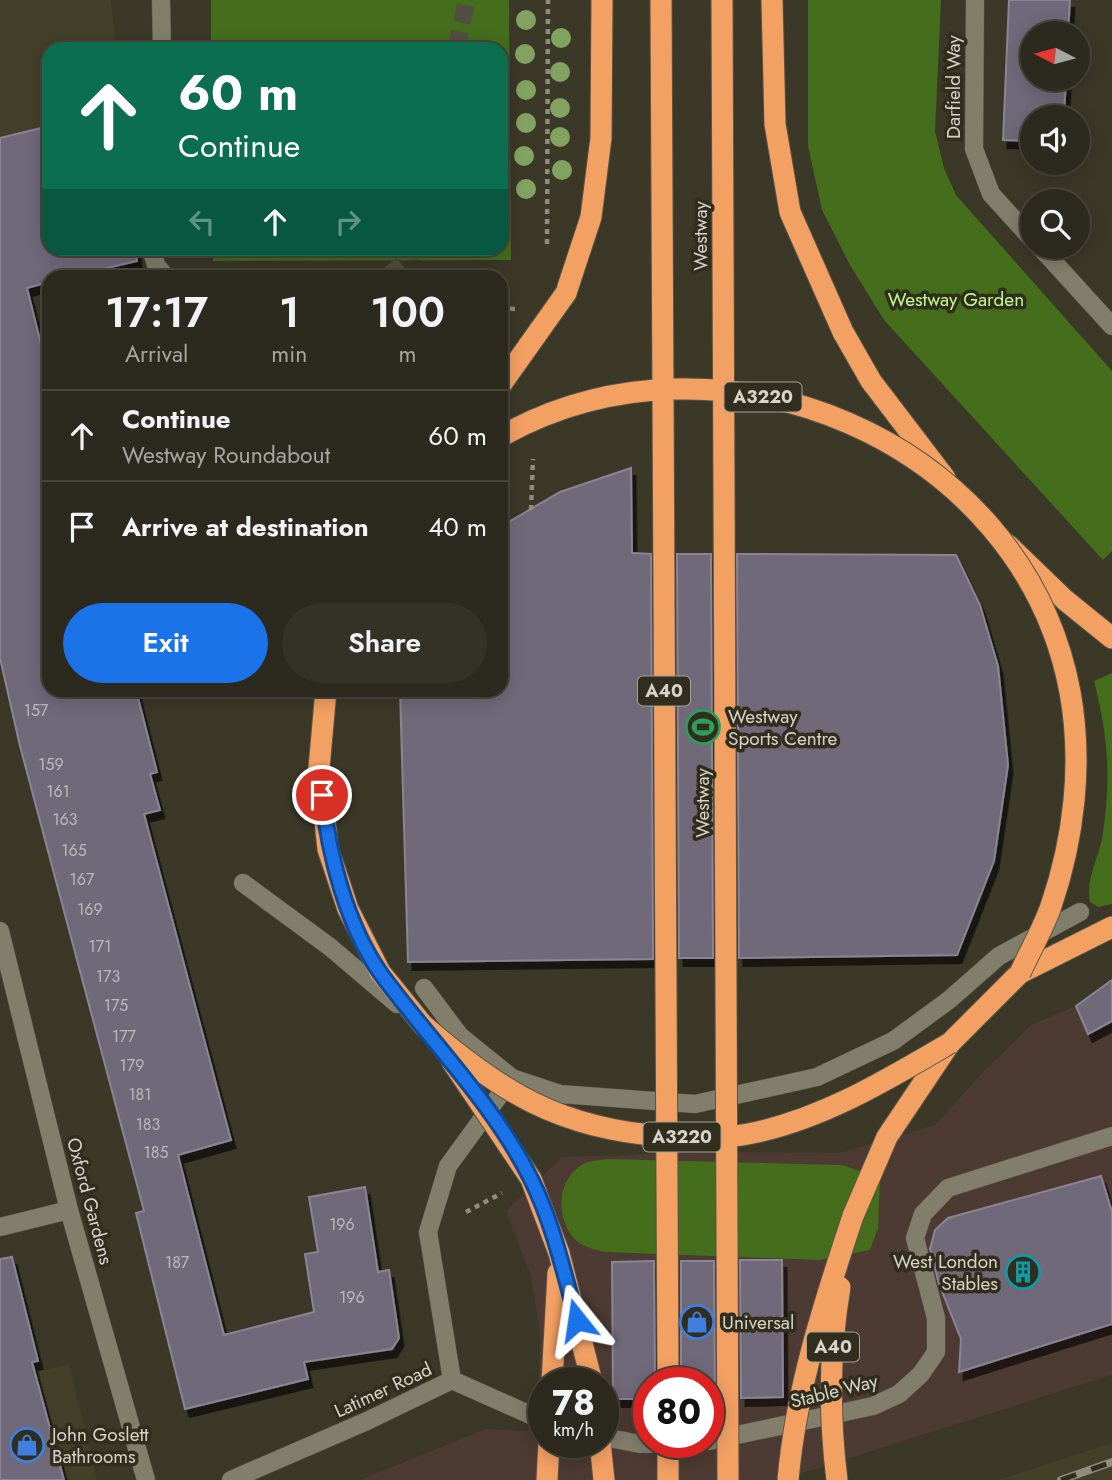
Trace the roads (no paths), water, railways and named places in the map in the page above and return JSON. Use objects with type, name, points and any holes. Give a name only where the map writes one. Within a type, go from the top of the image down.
[{"type":"highway","points":[[508,375],[566,293],[591,217],[601,138],[602,0]]},
{"type":"highway","name":"Westway","points":[[661,0],[668,1367]]},
{"type":"highway","name":"Westway","points":[[722,0],[728,1480]]},
{"type":"highway","points":[[772,0],[775,124],[790,212],[843,332],[872,381],[952,487]]},
{"type":"highway","name":"A3220","points":[[508,433],[577,403],[637,391],[688,387],[736,392],[804,406],[854,423],[902,450],[952,487],[993,531],[1065,600],[1112,638]]},
{"type":"highway","name":"A3220","points":[[993,531],[1031,585],[1055,637],[1070,693],[1076,762],[1071,832],[1051,908],[1020,973]]},
{"type":"highway","name":"A3220","points":[[325,697],[319,768],[328,849],[348,909],[380,972],[423,1025],[473,1069],[526,1100],[581,1124],[630,1133],[684,1137],[747,1134],[810,1115],[872,1088],[950,1043],[1020,973],[1112,927]]},
{"type":"highway","points":[[423,1025],[458,1068],[531,1179],[559,1253],[588,1367]]},
{"type":"highway","name":"A40","points":[[789,1480],[792,1431],[818,1319],[853,1216],[887,1137],[950,1043]]},
{"type":"highway","name":"A40","points":[[837,1480],[831,1433],[834,1325],[853,1216]]},
{"type":"highway","points":[[553,1367],[559,1253]]},
{"type":"highway","points":[[547,1480],[548,1458]]},
{"type":"highway","points":[[602,1458],[604,1480]]},
{"type":"highway","points":[[668,1458],[668,1480]]},
{"type":"street","points":[[161,0],[162,42]]},
{"type":"street","name":"Darfield Way","points":[[975,0],[974,149],[991,194],[1020,226]]},
{"type":"street","points":[[1051,259],[1112,326]]},
{"type":"street","points":[[243,883],[330,947],[423,1025]]},
{"type":"street","points":[[424,988],[460,1036],[512,1078],[560,1094],[695,1104],[817,1077],[893,1041],[949,1000],[999,956],[1080,912]]},
{"type":"street","name":"Oxford Gardens","points":[[0,931],[69,1210],[146,1480]]},
{"type":"street","name":"Latimer Road","points":[[231,1480],[452,1381],[428,1232],[448,1166],[512,1078]]},
{"type":"street","name":"Stable Way","points":[[724,1438],[873,1406],[899,1394],[921,1374],[936,1352],[936,1318],[922,1275],[915,1238],[923,1214],[948,1188],[1112,1136]]},
{"type":"street","points":[[0,1227],[69,1210]]},
{"type":"street","points":[[452,1381],[528,1414]]},
{"type":"tunnel","points":[[458,42],[467,0]]},
{"type":"tunnel","points":[[396,270],[408,260],[409,256]]},
{"type":"railway","points":[[1061,1480],[1112,1462]]},
{"type":"place","name":"Westway Sports Centre","points":[[703,727]]},
{"type":"place","name":"West London Stables","points":[[1023,1272]]},
{"type":"place","name":"Universal","points":[[697,1322]]},
{"type":"place","name":"John Goslett Bathrooms","points":[[27,1445]]},
{"type":"park label","name":"Westway Garden","points":[[956,299]]}]
